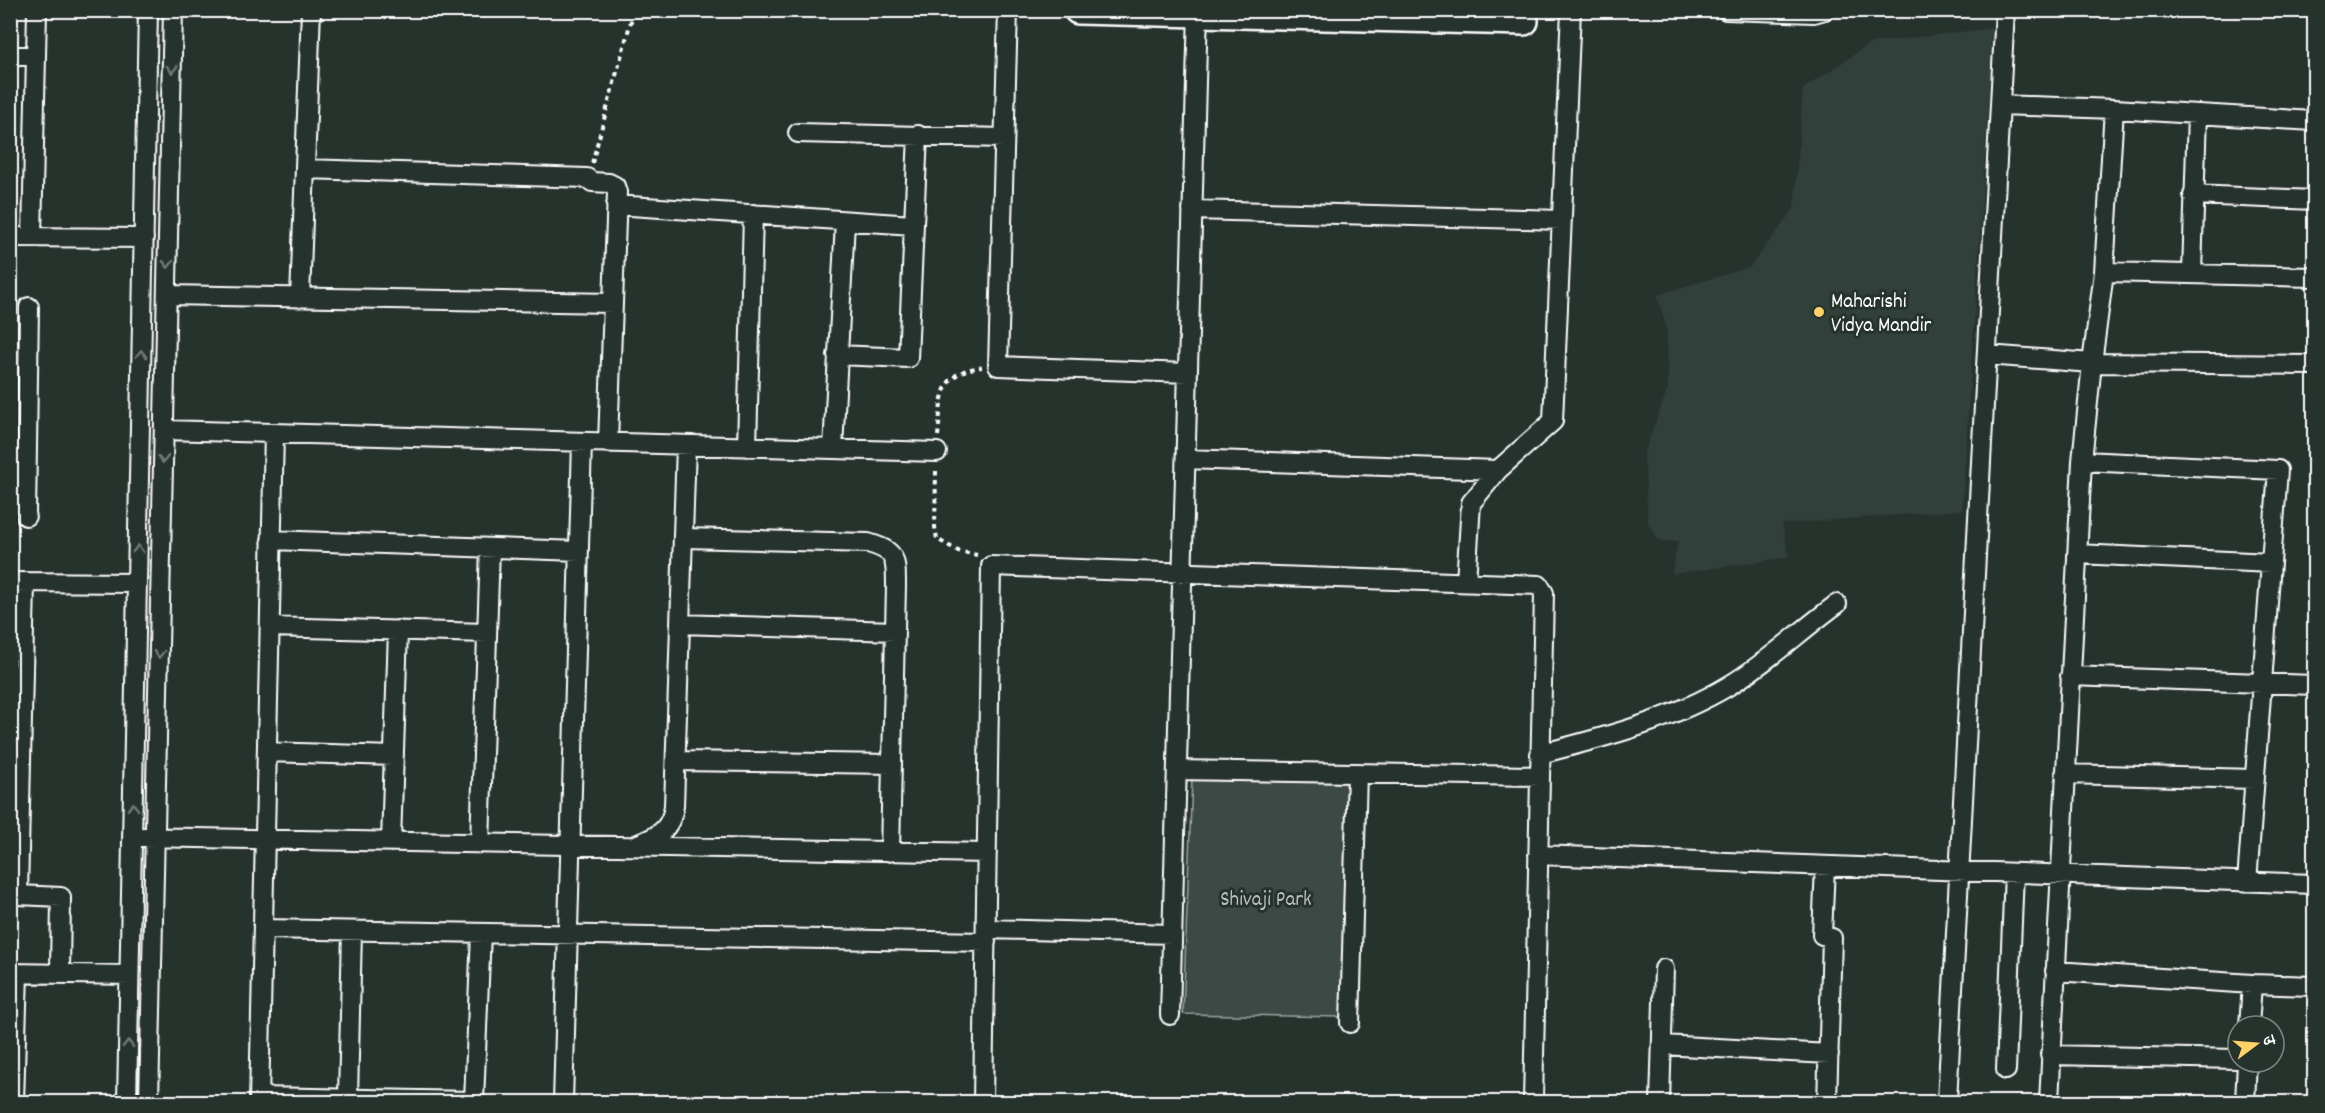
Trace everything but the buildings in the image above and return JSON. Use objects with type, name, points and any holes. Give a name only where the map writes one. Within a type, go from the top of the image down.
[{"type":"street","points":[[32,237],[37,10]]},
{"type":"street","points":[[127,1102],[148,10]]},
{"type":"street","points":[[149,1102],[173,10]]},
{"type":"street","points":[[300,298],[311,10]]},
{"type":"street","points":[[1008,10],[998,366],[1188,373]]},
{"type":"street","points":[[1078,10],[1526,16]]},
{"type":"street","points":[[1466,582],[1471,503],[1498,470],[1553,421],[1571,10]]},
{"type":"street","points":[[1726,10],[1814,13],[1825,10]]},
{"type":"street","points":[[1947,1102],[2005,10]]},
{"type":"street","points":[[1170,1015],[1198,12]]},
{"type":"street","points":[[10,56],[36,56]]},
{"type":"street","points":[[2001,105],[2314,121]]},
{"type":"street","points":[[2049,1102],[2082,461],[2104,272],[2114,109]]},
{"type":"street","points":[[2192,273],[2197,114]]},
{"type":"street","points":[[798,133],[1004,138]]},
{"type":"street","points":[[837,356],[908,358],[918,135]]},
{"type":"street","points":[[305,169],[587,178],[592,182],[609,183],[615,186],[608,443]]},
{"type":"street","points":[[2193,195],[2314,200]]},
{"type":"street","points":[[616,205],[913,225]]},
{"type":"street","points":[[1192,210],[1562,220]]},
{"type":"street","points":[[747,447],[753,214]]},
{"type":"street","points":[[833,449],[845,222]]},
{"type":"street","points":[[10,237],[144,238]]},
{"type":"street","points":[[2104,272],[2314,277]]},
{"type":"street","points":[[167,295],[613,303]]},
{"type":"street","points":[[26,516],[18,482],[19,334],[28,307]]},
{"type":"street","points":[[1987,355],[2092,363],[2314,365]]},
{"type":"street","points":[[164,430],[937,452]]},
{"type":"street","points":[[274,433],[259,1100],[348,1097],[474,1101],[481,933]]},
{"type":"street","points":[[563,1102],[582,442]]},
{"type":"street","points":[[631,846],[656,836],[670,824],[674,806],[685,538],[686,445]]},
{"type":"street","points":[[1186,459],[1498,470]]},
{"type":"street","points":[[2082,461],[2278,470],[2247,882]]},
{"type":"street","points":[[685,538],[868,543],[886,548],[896,563],[890,852]]},
{"type":"street","points":[[272,540],[579,551]]},
{"type":"street","points":[[480,843],[490,548]]},
{"type":"street","points":[[2077,554],[2271,563]]},
{"type":"street","points":[[978,1100],[986,936],[991,566],[1539,585],[1544,593],[1533,1102]]},
{"type":"street","points":[[60,974],[61,897],[18,895],[15,850],[18,583],[137,583]]},
{"type":"street","points":[[1540,754],[1613,735],[1683,710],[1731,684],[1837,604]]},
{"type":"street","points":[[681,624],[895,631]]},
{"type":"street","points":[[270,627],[487,633]]},
{"type":"street","points":[[391,842],[398,630]]},
{"type":"street","points":[[2070,676],[2314,685]]},
{"type":"street","points":[[267,752],[394,756]]},
{"type":"street","points":[[677,760],[892,764]]},
{"type":"street","points":[[1177,770],[1540,776]]},
{"type":"street","points":[[1350,1023],[1357,773]]},
{"type":"street","points":[[2065,774],[2254,779]]},
{"type":"street","points":[[132,836],[987,854]]},
{"type":"street","points":[[1538,855],[2314,884]]},
{"type":"street","points":[[1825,866],[1822,935],[1832,938],[1827,1102]]},
{"type":"street","points":[[2006,1070],[2014,873]]},
{"type":"street","points":[[263,929],[568,935],[1172,934]]},
{"type":"street","points":[[348,1097],[352,931]]},
{"type":"street","points":[[1660,1102],[1664,969]]},
{"type":"street","points":[[2055,970],[2252,984],[2314,986]]},
{"type":"street","points":[[14,1102],[14,973],[129,975]]},
{"type":"street","points":[[2250,1014],[2252,984]]},
{"type":"street","points":[[1662,1045],[1828,1054]]},
{"type":"street","points":[[2050,1055],[2226,1059]]},
{"type":"street","points":[[2245,1102],[2246,1074]]},
{"type":"path","points":[[587,178],[634,10]]},
{"type":"path","points":[[991,566],[982,556],[958,551],[937,539],[935,517],[937,452],[945,385],[952,376],[963,371],[998,366]]},
{"type":"shaded area","name":"Maharishi Vidya Mandir","points":[[1993,28],[1962,510],[1782,524],[1789,557],[1672,574],[1678,541],[1659,541],[1648,523],[1644,453],[1668,388],[1667,329],[1657,295],[1750,267],[1794,209],[1803,89],[1871,43]]},
{"type":"green space","points":[[11,343],[20,344],[18,475],[11,475]]},
{"type":"green space","name":"Shivaji Park","points":[[1192,778],[1347,781],[1341,1017],[1183,1014]]},
{"type":"place","name":"Maharishi Vidya Mandir","points":[[1819,312]]}]
